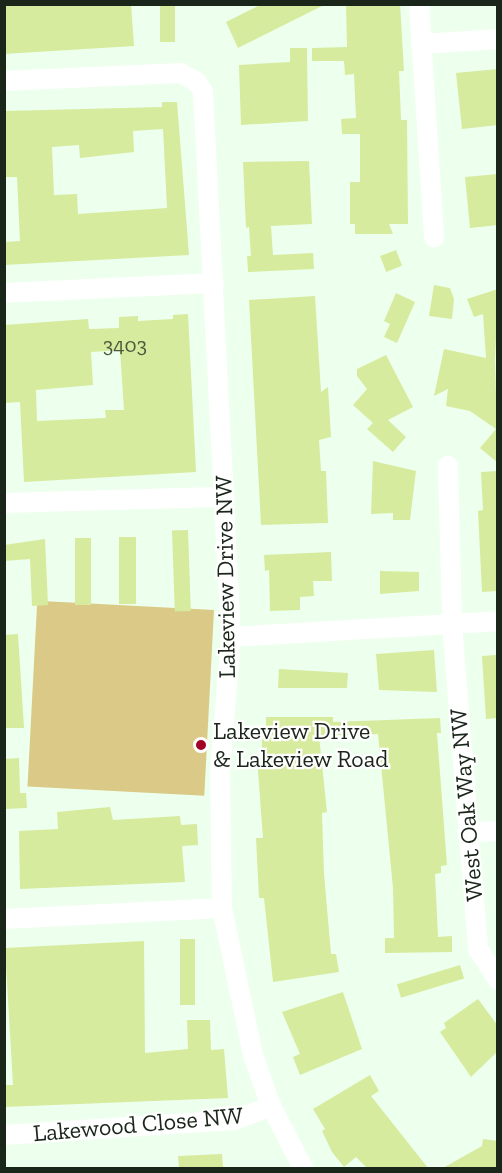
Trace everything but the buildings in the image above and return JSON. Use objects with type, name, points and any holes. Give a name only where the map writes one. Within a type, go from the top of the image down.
[{"type":"street","points":[[418,4],[434,238]]},
{"type":"street","points":[[421,44],[498,39]]},
{"type":"street","name":"Lakeview Drive NW","points":[[4,81],[180,73],[197,82],[206,105],[231,637],[220,770],[222,908],[241,1012],[271,1106],[303,1168]]},
{"type":"street","points":[[4,293],[214,282]]},
{"type":"street","name":"West Oak Way NW","points":[[448,466],[452,624],[478,949],[498,980]]},
{"type":"street","points":[[4,503],[225,497]]},
{"type":"street","points":[[231,637],[498,621]]},
{"type":"street","points":[[467,833],[498,831]]},
{"type":"street","points":[[4,919],[222,908]]},
{"type":"street","name":"Lakewood Close NW","points":[[4,1136],[236,1120],[271,1106]]},
{"type":"shaded area","points":[[37,601],[214,610],[204,796],[28,786]]},
{"type":"place","name":"Lakeview Drive & Lakeview Road","points":[[201,745]]}]
